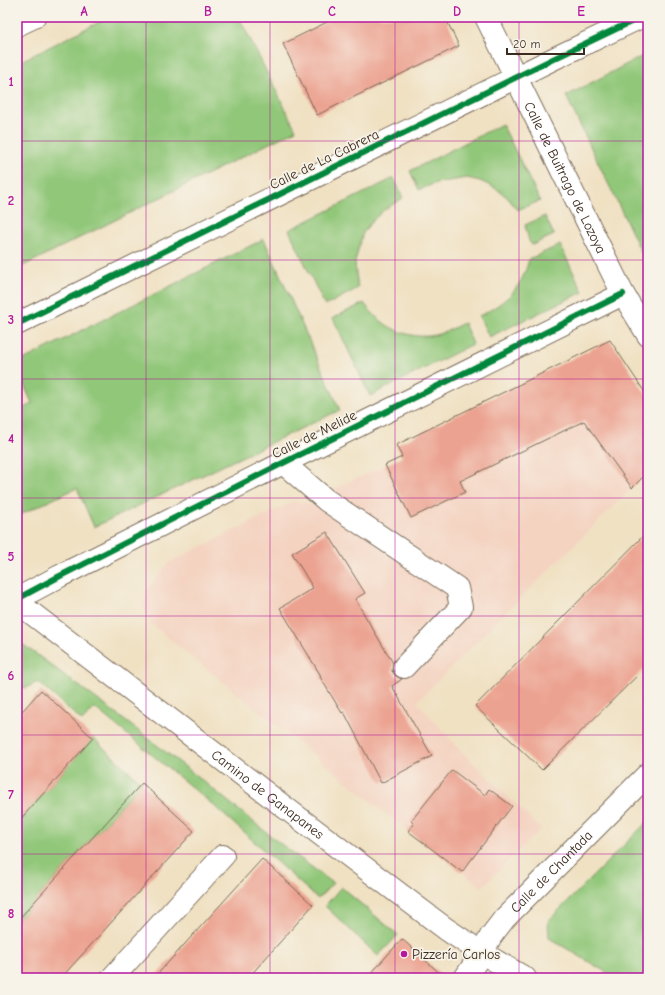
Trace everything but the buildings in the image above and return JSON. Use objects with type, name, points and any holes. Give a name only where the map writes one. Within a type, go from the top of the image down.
[{"type":"street","points":[[17,25],[34,17]]},
{"type":"street","name":"Calle de Buitrago de Lozoya","points":[[486,17],[623,294],[648,335]]},
{"type":"street","name":"Calle de La Cabrera","points":[[17,324],[641,17]]},
{"type":"street","name":"Calle de Melide","points":[[17,600],[60,576],[283,463],[623,294]]},
{"type":"street","points":[[283,463],[326,500],[457,588],[461,607],[404,667]]},
{"type":"street","name":"Camino de Ganapanes","points":[[17,600],[415,906],[482,954],[525,978]]},
{"type":"street","name":"Calle de Chantada","points":[[466,978],[482,954],[491,936],[504,919],[648,774]]},
{"type":"street","points":[[112,978],[223,856]]},
{"type":"shaded area","points":[[584,421],[632,488],[417,702],[457,747],[541,829],[482,887],[408,831],[151,624],[143,607],[148,588],[170,562],[294,501],[322,506],[334,489],[385,465],[411,518],[465,492],[460,481]]},
{"type":"green space","points":[[109,17],[239,17],[296,130],[17,269],[17,63]]},
{"type":"green space","points":[[648,53],[648,266],[566,96]]},
{"type":"green space","points":[[502,124],[540,201],[517,210],[508,198],[497,189],[480,181],[467,178],[436,183],[419,190],[410,171]]},
{"type":"green space","points":[[394,178],[403,198],[384,210],[371,222],[363,233],[355,262],[358,288],[325,306],[289,230]]},
{"type":"green space","points":[[545,216],[554,235],[532,245],[529,241],[525,225]]},
{"type":"green space","points":[[264,239],[340,410],[94,527],[77,488],[17,516],[17,412],[32,403],[17,369],[17,363]]},
{"type":"green space","points":[[560,245],[583,292],[489,337],[479,316],[497,306],[511,294],[522,279],[529,259]]},
{"type":"green space","points":[[364,303],[370,311],[384,323],[410,335],[429,336],[438,334],[464,323],[473,344],[370,396],[333,318]]},
{"type":"green space","points":[[17,640],[188,769],[277,841],[333,883],[318,899],[212,804],[95,708],[82,721],[38,682],[26,688],[17,685]]},
{"type":"green space","points":[[93,738],[142,783],[17,921],[17,823]]},
{"type":"green space","points":[[648,821],[648,978],[616,978],[549,938],[548,921]]},
{"type":"green space","points":[[341,887],[398,935],[378,956],[325,906]]},
{"type":"cycle path","points":[[17,324],[641,17]]},
{"type":"cycle path","points":[[17,599],[283,463],[623,294]]},
{"type":"place","name":"Pizzería Carlos","points":[[404,954]]}]
